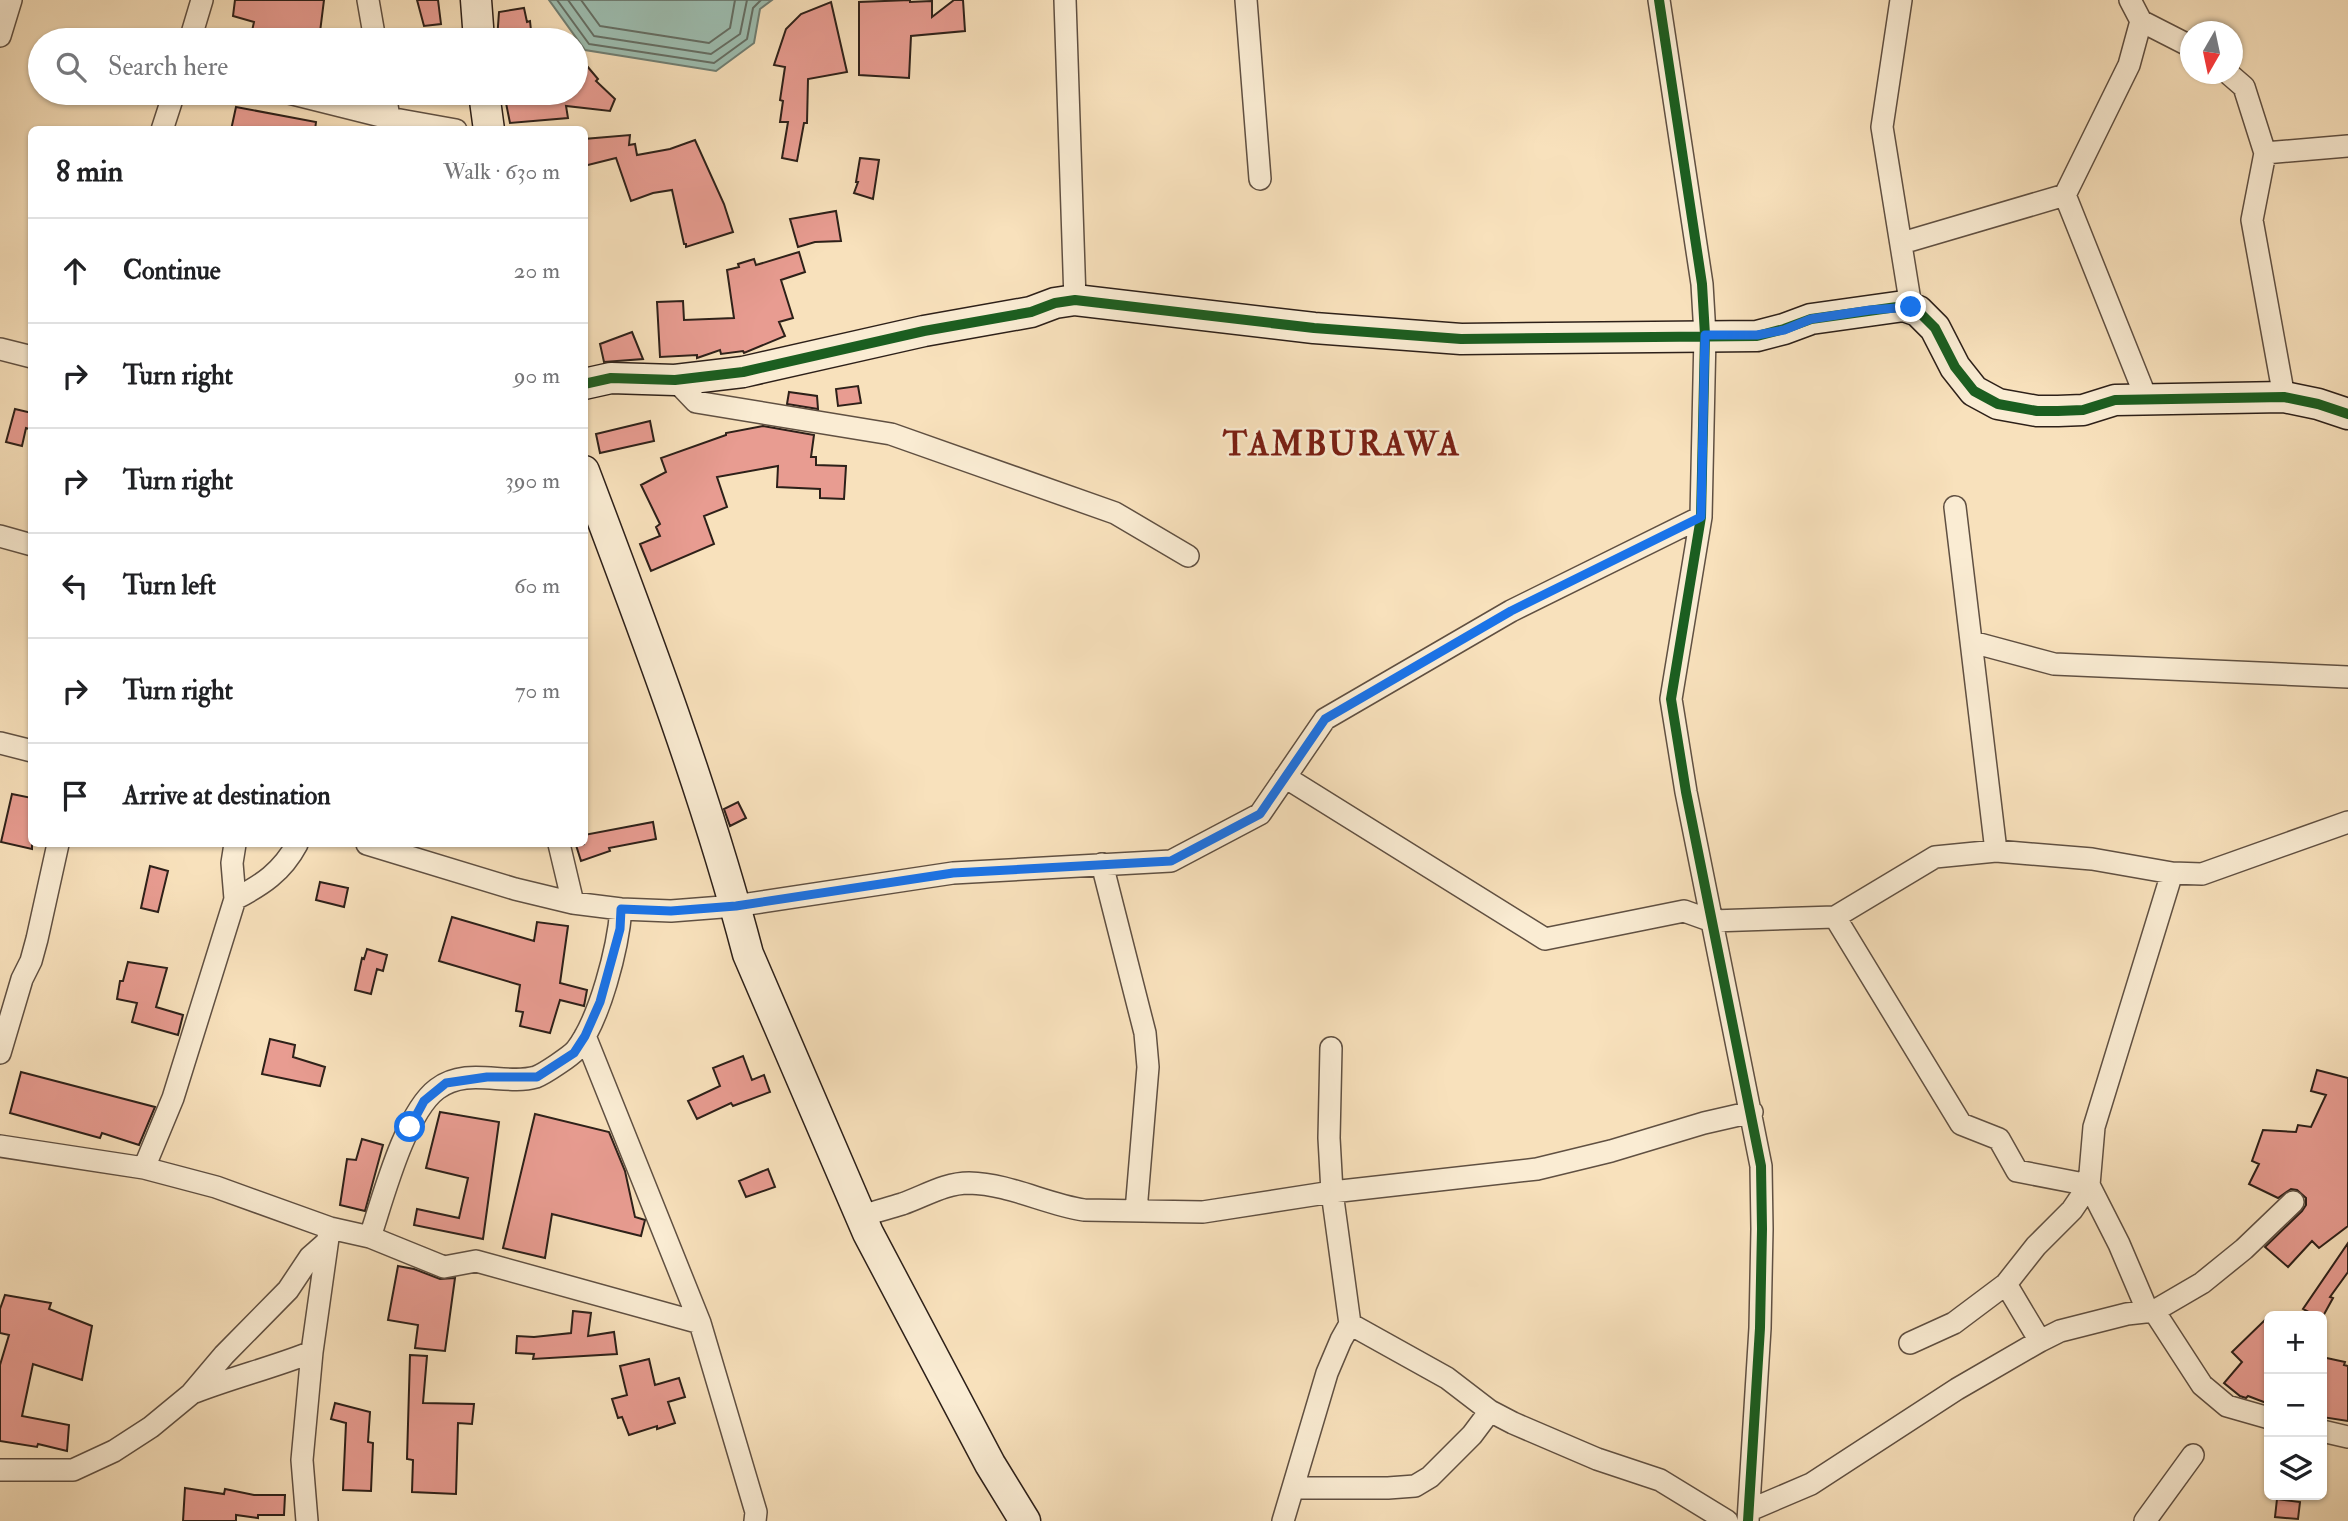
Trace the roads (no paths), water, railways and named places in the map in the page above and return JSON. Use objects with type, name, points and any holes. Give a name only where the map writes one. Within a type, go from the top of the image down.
[{"type":"street","points":[[0,36],[11,0]]},
{"type":"street","points":[[194,28],[202,0]]},
{"type":"street","points":[[368,0],[373,28]]},
{"type":"street","points":[[476,0],[478,28]]},
{"type":"street","points":[[1065,0],[1075,300]]},
{"type":"street","points":[[1246,0],[1260,179]]},
{"type":"street","points":[[1659,0],[1702,284],[1705,335],[1701,517],[1671,699],[1686,792],[1752,1112],[1760,1166],[1760,1328],[1749,1516]]},
{"type":"street","points":[[1901,0],[1882,127],[1911,307]]},
{"type":"street","points":[[2130,0],[2141,21],[2180,41]]},
{"type":"street","points":[[1902,243],[2065,195],[2129,65],[2141,21]]},
{"type":"street","points":[[2241,84],[2244,87],[2265,153],[2252,220],[2284,397]]},
{"type":"street","points":[[163,126],[170,105]]},
{"type":"street","points":[[328,105],[391,124],[413,126]]},
{"type":"street","points":[[387,105],[391,124]]},
{"type":"street","points":[[486,105],[489,126]]},
{"type":"street","points":[[2265,153],[2348,146]]},
{"type":"street","points":[[2065,195],[2147,400]]},
{"type":"street","points":[[588,383],[611,378],[675,380],[743,372],[924,331],[1031,312],[1055,303],[1075,300],[1314,328],[1461,339],[1757,335],[1784,330],[1811,319],[1911,307],[1935,328],[1955,367],[1974,391],[1998,404],[2037,411],[2058,411],[2083,410],[2115,400],[2284,397],[2348,414]]},
{"type":"street","points":[[0,349],[28,356]]},
{"type":"street","points":[[675,380],[696,402],[891,434],[1115,513],[1188,556]]},
{"type":"street","points":[[588,482],[665,687],[736,906],[748,954],[880,1256],[990,1464],[1025,1521]]},
{"type":"street","points":[[1955,507],[1996,851]]},
{"type":"street","points":[[377,847],[515,889],[573,903],[671,911],[736,906],[953,873],[1171,861],[1260,814],[1325,719],[1511,611],[1701,517]]},
{"type":"street","points":[[0,537],[28,544]]},
{"type":"street","points":[[1972,642],[2054,664],[2348,677]]},
{"type":"street","points":[[0,743],[28,750]]},
{"type":"street","points":[[1285,777],[1545,939],[1684,911],[1712,921],[1835,918],[1935,857],[1996,851],[2092,859],[2172,873],[2202,874],[2348,822]]},
{"type":"street","points":[[0,1054],[22,979],[31,961],[57,847]]},
{"type":"street","points":[[144,1168],[173,1098],[235,899],[232,863],[235,847]]},
{"type":"street","points":[[235,899],[261,886],[278,870],[295,847]]},
{"type":"street","points":[[560,847],[573,903]]},
{"type":"street","points":[[1102,864],[1146,1044],[1146,1107],[1136,1212]]},
{"type":"street","points":[[1910,1343],[1954,1323],[2006,1283],[2036,1245],[2072,1210],[2089,1185],[2094,1127],[2172,873]]},
{"type":"street","points":[[370,1237],[391,1173],[410,1127],[424,1101],[436,1089],[462,1079],[537,1077],[574,1053],[600,1002],[620,929],[621,909]]},
{"type":"street","points":[[1835,918],[1961,1124],[1999,1139],[2017,1171],[2089,1185]]},
{"type":"street","points":[[585,1036],[700,1323],[756,1512],[755,1521]]},
{"type":"street","points":[[1283,1521],[1327,1373],[1350,1324],[1332,1192],[1329,1138],[1331,1048]]},
{"type":"street","points":[[861,1216],[941,1188],[966,1183],[1015,1190],[1068,1208],[1203,1212],[1332,1192],[1537,1169],[1752,1112]]},
{"type":"street","points":[[0,1148],[144,1168],[216,1187],[328,1235],[370,1237],[444,1267],[476,1261],[700,1323]]},
{"type":"street","points":[[2089,1185],[2151,1311],[2202,1385],[2227,1406],[2264,1417]]},
{"type":"street","points":[[1749,1516],[1811,1484],[1956,1390],[2040,1341],[2060,1331],[2127,1314],[2151,1311],[2202,1283],[2244,1249],[2293,1202]]},
{"type":"street","points":[[307,1521],[302,1460],[312,1352],[328,1235]]},
{"type":"street","points":[[0,1470],[73,1470],[114,1451],[151,1427],[191,1394],[224,1355],[288,1290],[328,1235]]},
{"type":"street","points":[[2006,1283],[2040,1341]]},
{"type":"street","points":[[1350,1324],[1447,1378],[1490,1410],[1574,1450],[1660,1480],[1727,1521]]},
{"type":"street","points":[[191,1394],[234,1376],[279,1365],[312,1352]]},
{"type":"street","points":[[1293,1488],[1415,1486],[1430,1477],[1472,1435],[1490,1410]]},
{"type":"street","points":[[2327,1431],[2348,1437]]},
{"type":"street","points":[[2145,1521],[2193,1455]]},
{"type":"water","points":[[549,0],[772,0],[760,9],[754,43],[716,71],[588,50],[588,28],[569,28]]},
{"type":"district","name":"TAMBURAWA","points":[[1342,444]]}]
